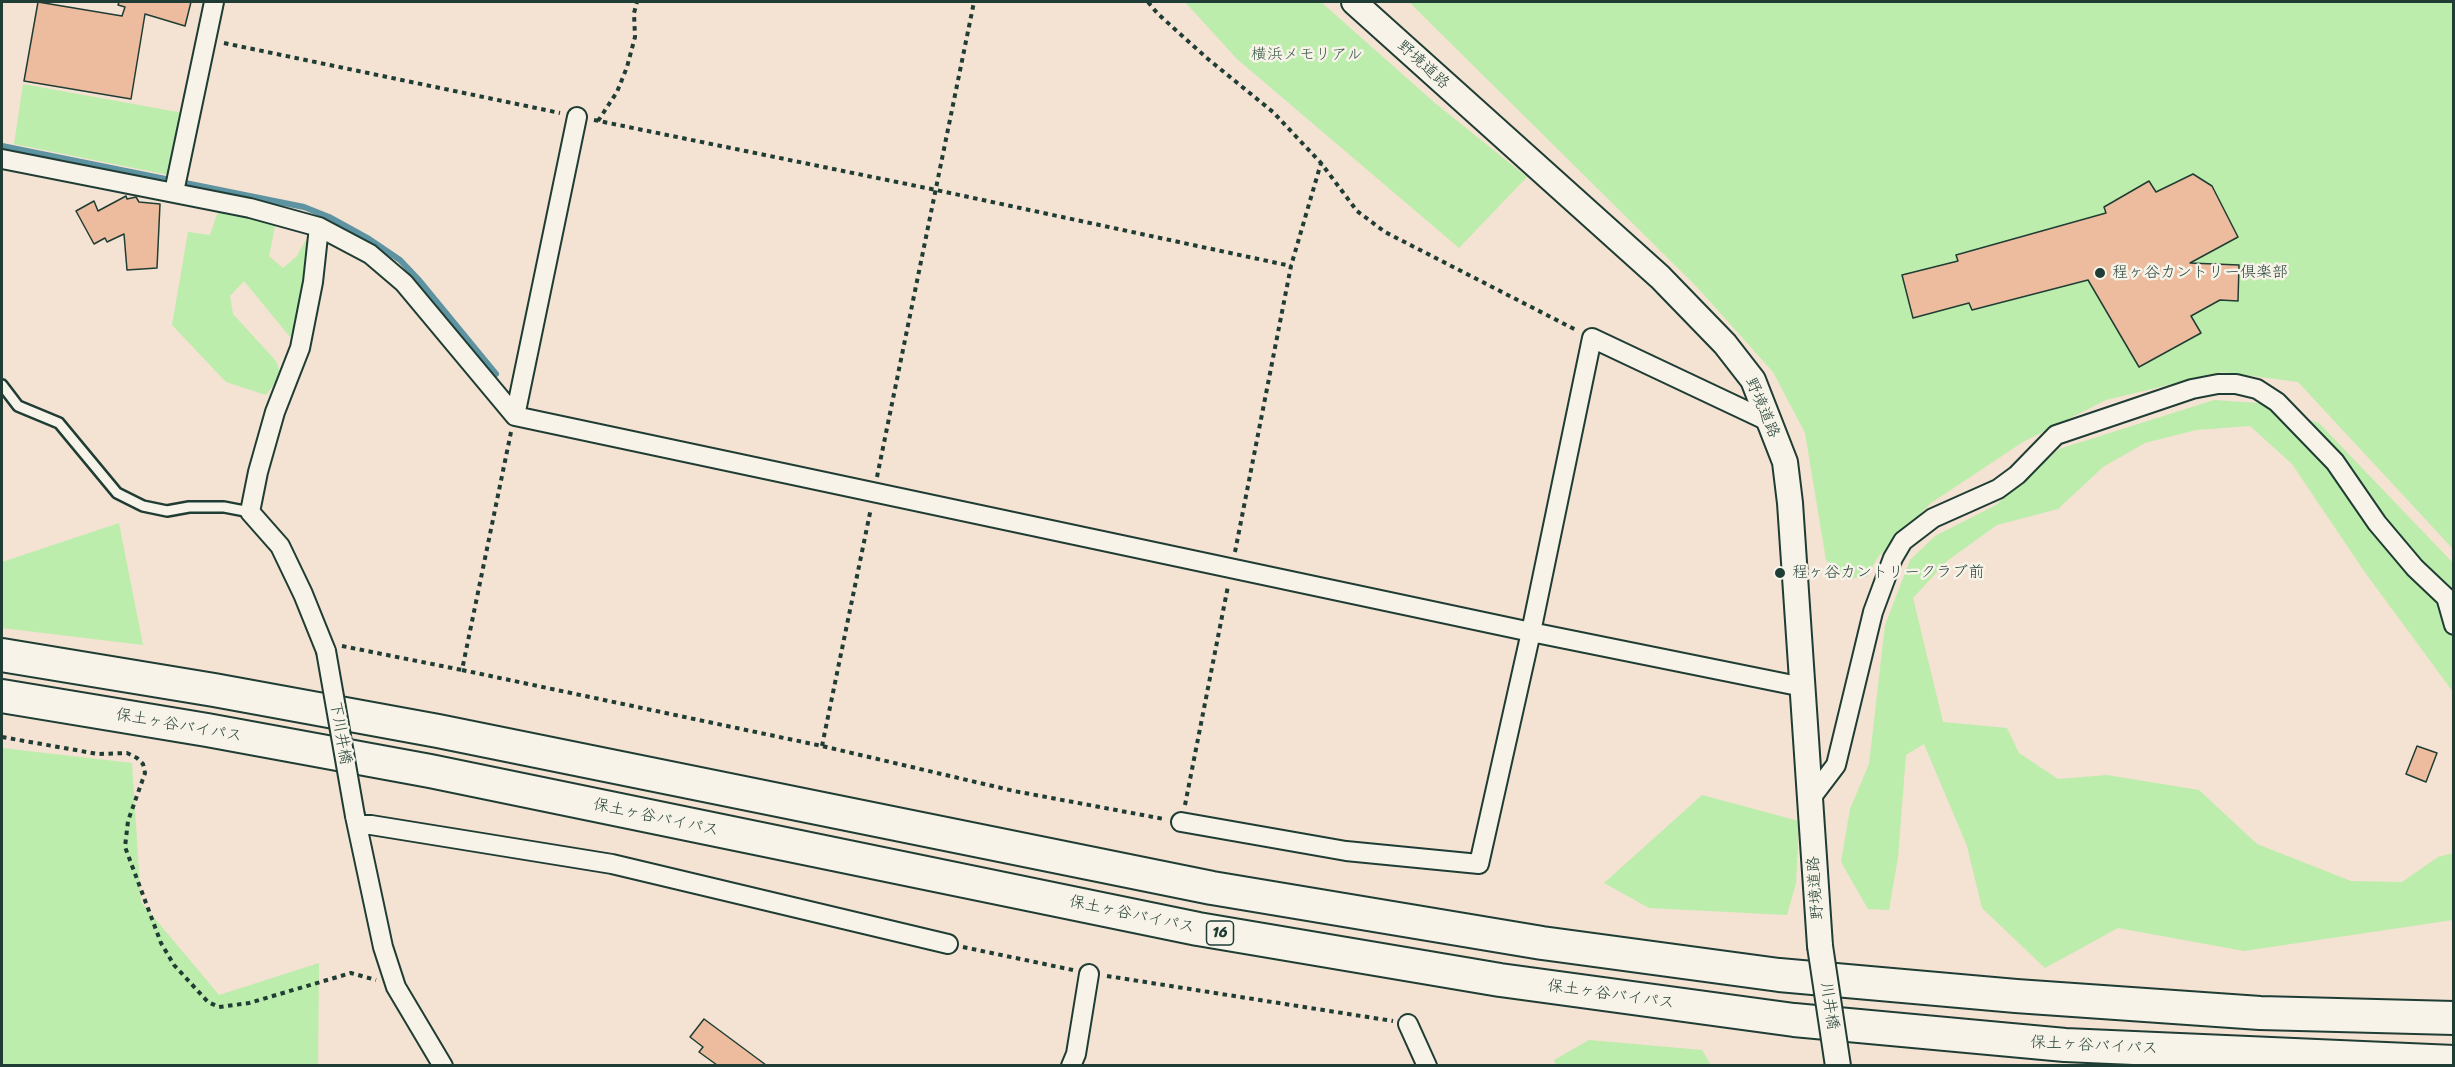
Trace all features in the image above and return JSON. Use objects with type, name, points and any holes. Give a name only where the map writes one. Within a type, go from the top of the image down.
[{"type":"highway","points":[[2,655],[214,690],[438,731],[1212,888],[1542,943],[1779,975],[2016,996],[2260,1013],[2454,1018]]},
{"type":"highway","name":"保土ヶ谷バイパス","points":[[2,696],[207,730],[430,771],[1198,929],[1500,980],[1794,1020],[2066,1045],[2454,1062]]},
{"type":"street","points":[[174,192],[214,2]]},
{"type":"street","name":"野境道路","points":[[1354,2],[1660,277],[1725,344],[1753,380],[1785,462],[1790,503],[1820,946]]},
{"type":"street","points":[[514,416],[577,117]]},
{"type":"street","points":[[2,159],[250,208],[319,227],[370,254],[404,283],[514,416],[873,494],[1803,687]]},
{"type":"street","points":[[250,512],[258,472],[275,412],[300,348],[313,282],[319,227]]},
{"type":"street","points":[[1181,822],[1346,851],[1479,864],[1531,632],[1592,338],[1770,422]]},
{"type":"street","points":[[1811,798],[1836,765],[1873,612],[1893,558],[1903,541],[1933,518],[1998,489],[2017,475],[2056,435],[2182,393],[2218,384],[2236,384],[2257,389],[2277,402],[2335,462],[2377,523],[2415,568],[2450,601],[2454,625]]},
{"type":"street","name":"下川井橋","points":[[250,512],[280,546],[325,647],[356,820],[383,947],[396,987],[442,1065]]},
{"type":"street","points":[[356,820],[371,825],[612,864],[948,944]]},
{"type":"street","name":"川井橋","points":[[1820,946],[1838,1065]]},
{"type":"street","points":[[1071,1065],[1076,1054],[1089,974]]},
{"type":"street","points":[[1408,1024],[1427,1065]]},
{"type":"lane","points":[[2,386],[18,406],[59,423],[117,493],[143,506],[167,511],[189,507],[224,507],[250,512]]},
{"type":"path","points":[[598,121],[617,92],[627,67],[635,37],[637,2]]},
{"type":"path","points":[[822,746],[974,2]]},
{"type":"path","points":[[1148,2],[1158,14],[1208,59],[1273,112],[1321,163],[1357,211],[1385,232],[1592,338]]},
{"type":"path","points":[[205,39],[1291,266]]},
{"type":"path","points":[[325,647],[462,670],[822,746],[1014,791],[1181,822],[1291,266],[1321,163]]},
{"type":"path","points":[[462,670],[514,416]]},
{"type":"path","points":[[2,736],[98,754],[128,753],[142,764],[145,774],[128,821],[125,847],[161,943],[174,965],[208,1002],[219,1007],[249,1003],[351,973],[396,987]]},
{"type":"path","points":[[948,944],[1089,974],[1408,1024]]},
{"type":"green space","name":"横浜メモリアル","points":[[1185,2],[1321,2],[1435,103],[1527,177],[1459,248],[1237,59]]},
{"type":"green space","name":"程ヶ谷カントリー倶楽部","points":[[1409,2],[2453,2],[2453,549],[2298,382],[2222,372],[2106,400],[2023,442],[1931,503],[1878,557],[1867,577],[1842,579],[1826,560],[1805,433],[1773,372],[1697,287]]},
{"type":"green space","points":[[23,84],[183,113],[169,175],[14,144]]},
{"type":"green space","points":[[219,208],[275,226],[269,256],[283,268],[297,256],[305,241],[312,240],[307,318],[290,337],[244,281],[230,296],[233,314],[276,361],[281,375],[266,395],[226,382],[172,325],[188,232],[210,235]]},
{"type":"green space","points":[[2214,400],[2258,403],[2319,423],[2453,563],[2453,692],[2364,571],[2292,464],[2250,426],[2196,430],[2145,443],[2103,467],[2058,509],[1997,525],[1947,561],[1913,598],[1943,722],[2007,728],[2019,753],[2058,779],[2107,775],[2199,790],[2257,844],[2351,881],[2402,882],[2438,857],[2453,853],[2453,920],[2244,951],[2118,928],[2045,968],[1982,908],[1967,846],[1924,744],[1906,755],[1898,857],[1889,910],[1868,909],[1841,862],[1850,809],[1869,764],[1885,625],[1910,560],[1935,536],[1996,505],[2059,449]]},
{"type":"green space","points":[[119,523],[143,645],[2,628],[2,562]]},
{"type":"green space","points":[[2,748],[132,763],[141,902],[219,995],[319,963],[318,1065],[2,1065]]},
{"type":"green space","points":[[1702,795],[1799,821],[1796,883],[1787,915],[1649,908],[1604,883]]},
{"type":"green space","points":[[1589,1040],[1702,1050],[1711,1065],[1556,1065],[1554,1060]]},
{"type":"building","points":[[38,2],[122,16],[125,7],[118,5],[119,2],[191,2],[185,26],[145,14],[131,99],[24,81]]},
{"type":"building","name":"程ヶ谷カントリー倶楽部","points":[[2193,174],[2212,186],[2238,237],[2190,263],[2239,265],[2238,301],[2220,300],[2191,316],[2201,333],[2139,367],[2088,280],[1972,310],[1969,303],[1913,318],[1902,275],[1958,261],[1956,255],[2106,213],[2104,207],[2149,181],[2156,192]]},
{"type":"building","points":[[126,196],[127,199],[136,197],[139,202],[160,204],[157,268],[127,270],[124,234],[107,242],[105,238],[94,244],[76,211],[94,201],[98,211]]},
{"type":"building","points":[[2417,746],[2437,753],[2426,782],[2406,774]]},
{"type":"building","points":[[704,1019],[766,1065],[717,1065],[699,1052],[703,1047],[690,1037]]},
{"type":"waterway","points":[[2,146],[304,207],[329,217],[369,239],[400,260],[496,374]]},
{"type":"place","name":"程ヶ谷カントリー倶楽部","points":[[2100,273]]},
{"type":"place","name":"程ヶ谷カントリークラブ前","points":[[1780,573]]}]
